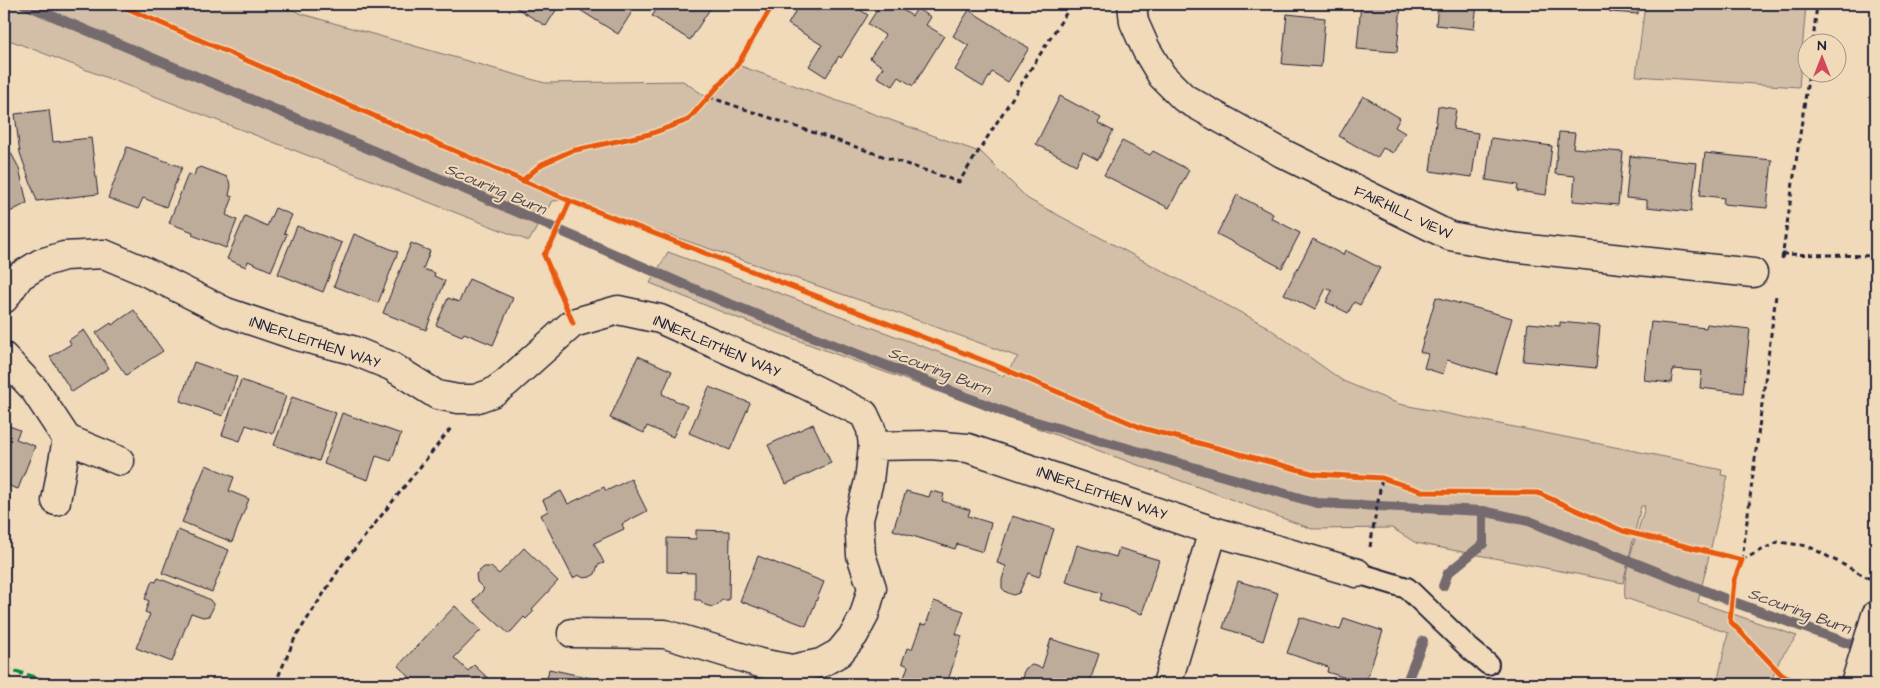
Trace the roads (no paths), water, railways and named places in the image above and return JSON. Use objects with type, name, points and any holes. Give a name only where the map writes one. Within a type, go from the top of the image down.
[{"type":"street","name":"FAIRHILL VIEW","points":[[1132,4],[1134,22],[1146,49],[1162,76],[1184,98],[1282,153],[1450,236],[1510,247],[1753,273]]},
{"type":"street","name":"INNERLEITHEN WAY","points":[[4,299],[20,276],[41,263],[64,256],[104,254],[142,270],[226,312],[297,336],[352,350],[383,363],[437,395],[458,399],[475,399],[492,393],[574,323],[618,310],[660,319],[804,384],[864,414],[871,429],[873,446],[869,481],[858,519],[861,555],[872,588],[864,616],[854,635],[839,653],[821,663],[792,669],[760,663],[665,634],[572,633]]},
{"type":"street","points":[[4,357],[34,389],[67,439],[120,462]]},
{"type":"street","points":[[56,501],[67,439]]},
{"type":"street","name":"INNERLEITHEN WAY","points":[[873,446],[930,445],[968,448],[1213,531],[1357,573]]},
{"type":"street","points":[[1167,684],[1213,531]]},
{"type":"street","points":[[1858,675],[1876,615]]},
{"type":"lane","points":[[1357,573],[1407,588],[1488,664]]},
{"type":"waterway","name":"Scouring Burn","points":[[24,4],[455,185],[722,301],[1012,415],[1317,503],[1483,511],[1529,521],[1728,600],[1864,649]]},
{"type":"waterway","points":[[1443,586],[1448,573],[1483,544],[1483,511]]},
{"type":"waterway","points":[[1406,684],[1423,641]]}]
